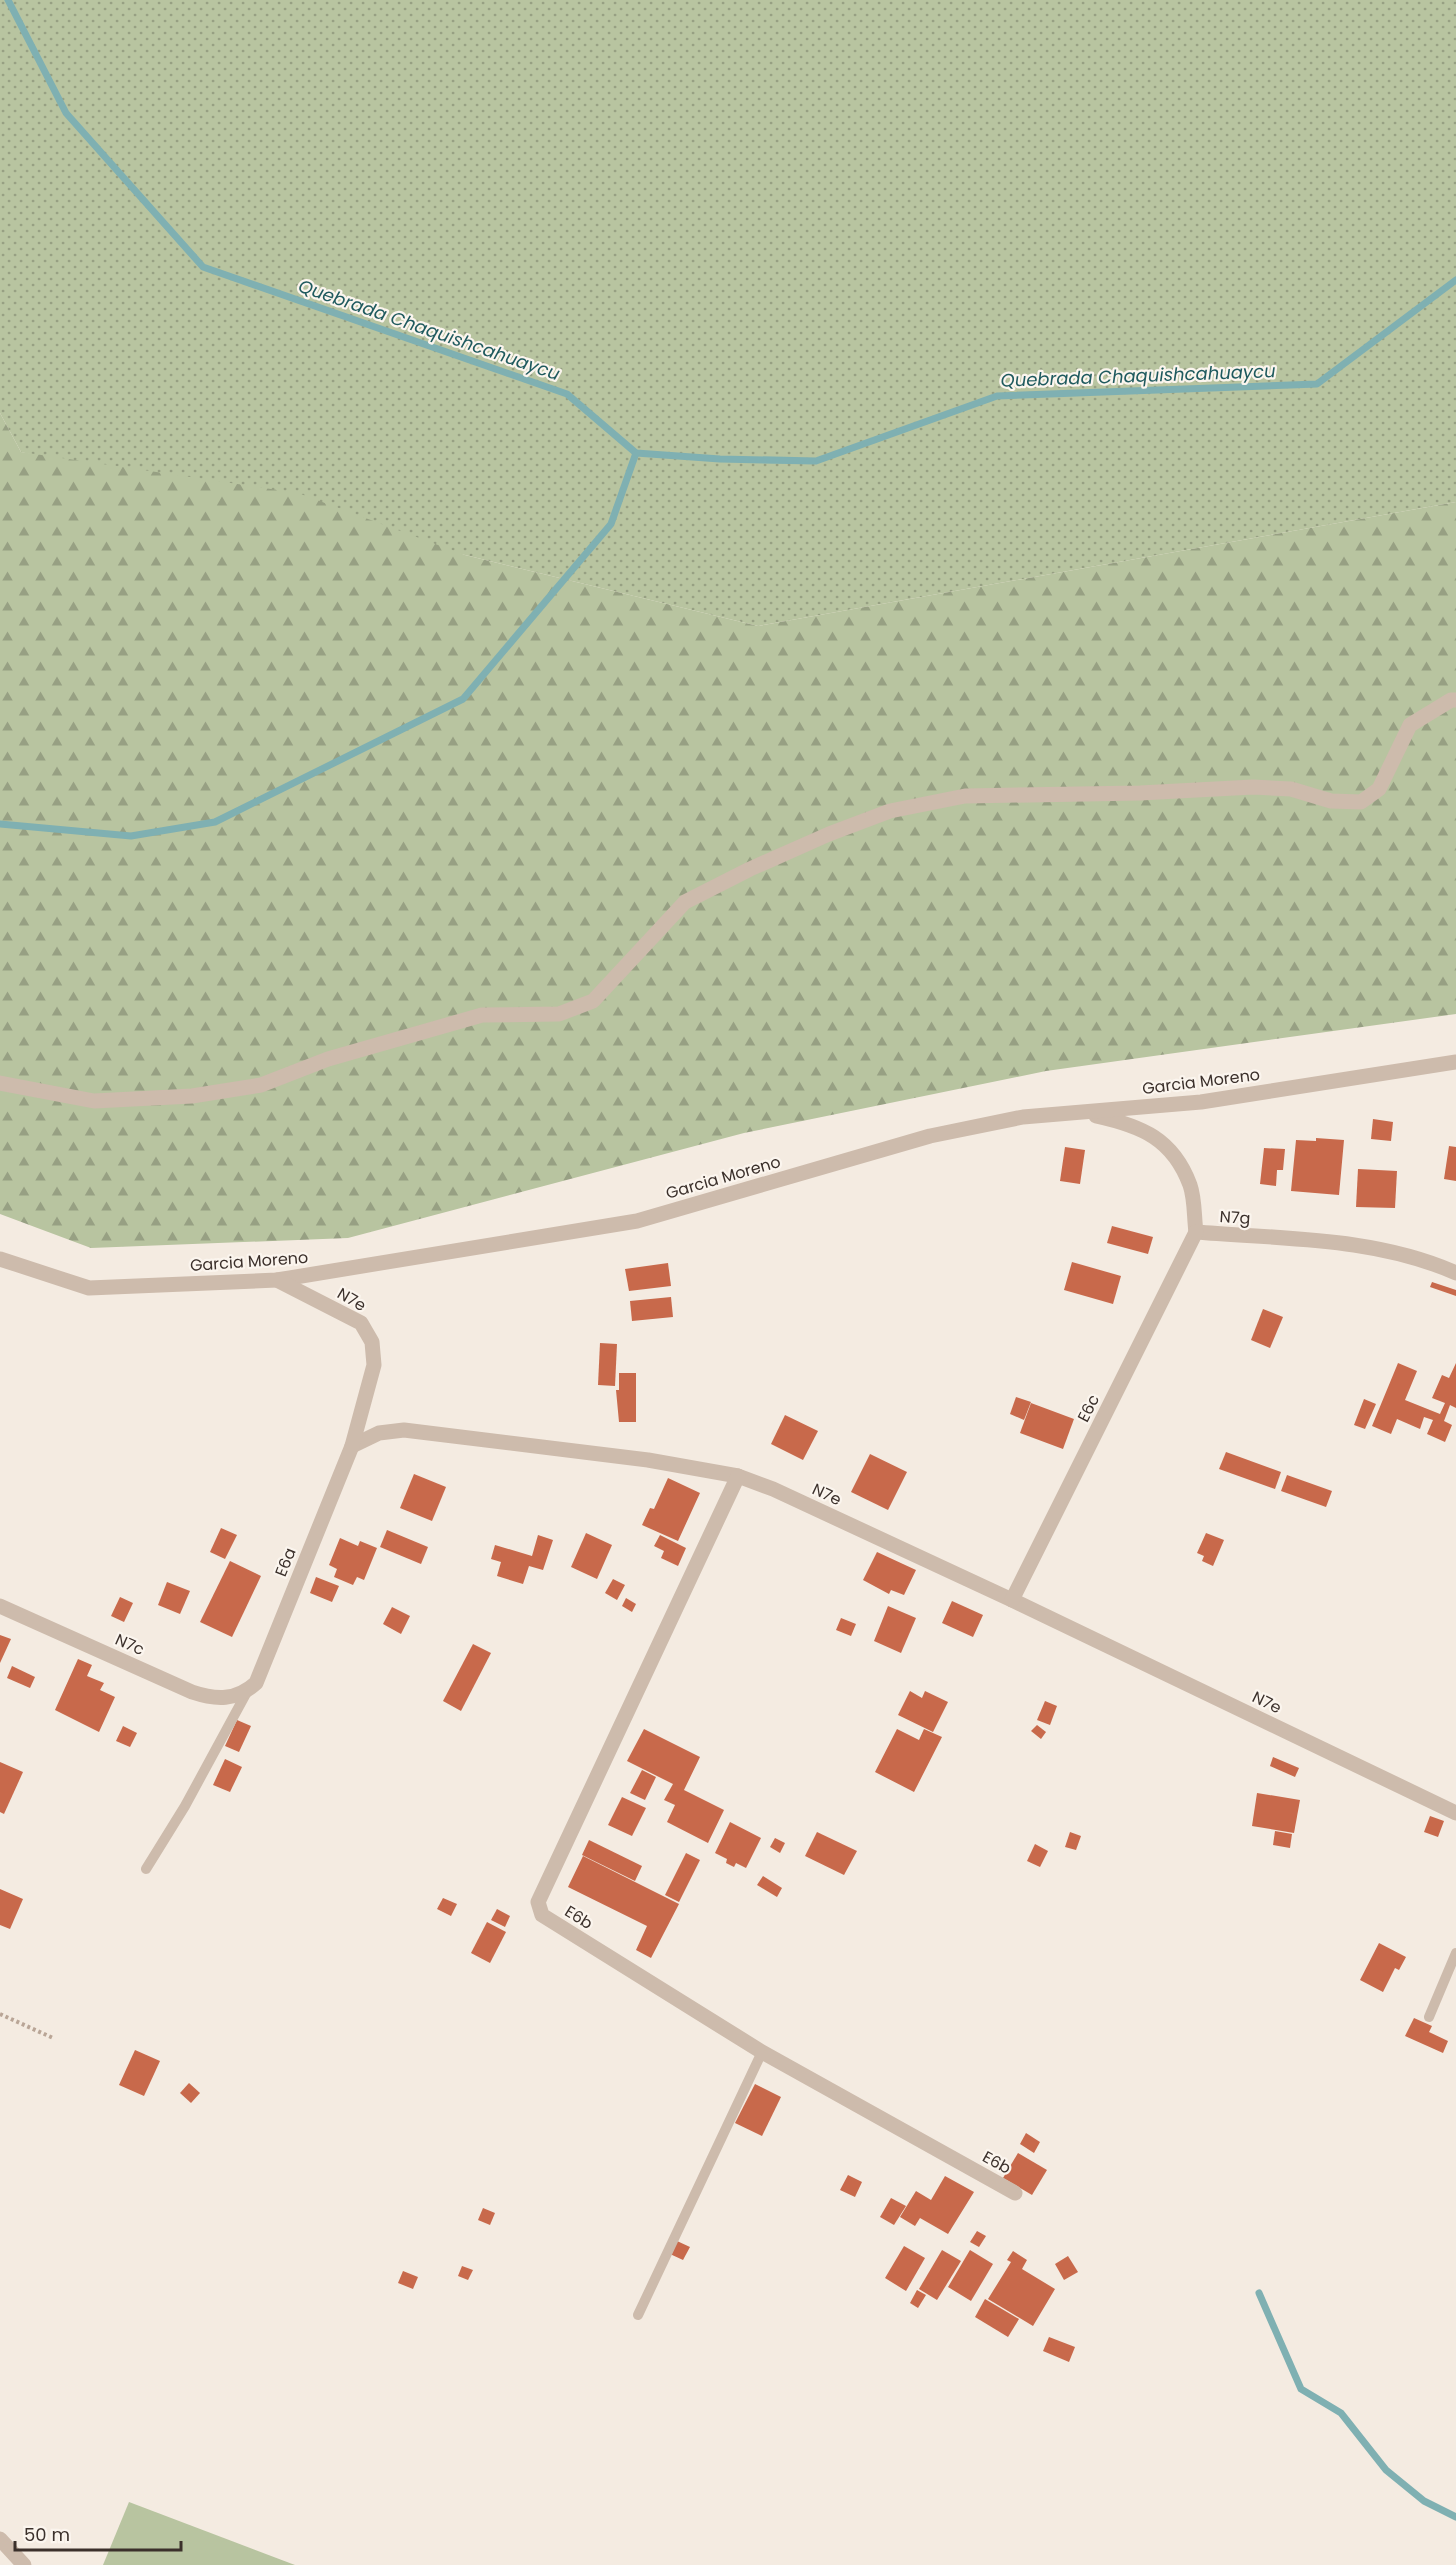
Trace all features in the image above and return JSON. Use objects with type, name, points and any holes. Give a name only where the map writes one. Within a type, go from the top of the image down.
[{"type":"street","points":[[0,1083],[94,1101],[192,1096],[261,1085],[328,1059],[482,1015],[559,1014],[593,1001],[685,902],[750,869],[829,834],[890,811],[965,796],[1140,793],[1253,787],[1292,789],[1331,801],[1361,802],[1379,789],[1410,725],[1451,700],[1456,700]]},
{"type":"street","name":"Garcia Moreno","points":[[0,1259],[89,1288],[278,1280],[637,1221],[930,1136],[1023,1117],[1201,1102],[1456,1062]]},
{"type":"street","name":"N7g","points":[[1079,1112],[1123,1122],[1158,1138],[1170,1149],[1190,1186],[1196,1232],[1351,1245],[1432,1262],[1456,1273]]},
{"type":"street","name":"E6c","points":[[1012,1600],[1196,1232]]},
{"type":"street","name":"N7e","points":[[278,1280],[361,1323],[372,1342],[374,1365],[352,1446]]},
{"type":"street","name":"N7e","points":[[352,1446],[379,1433],[404,1430],[648,1460],[738,1476],[773,1489],[1012,1600],[1456,1813]]},
{"type":"street","name":"E6a","points":[[248,1690],[256,1683],[352,1446]]},
{"type":"street","name":"E6b","points":[[738,1476],[538,1902],[542,1915],[762,2052],[1015,2193]]},
{"type":"street","name":"N7c","points":[[0,1606],[192,1692],[212,1698],[225,1698],[248,1690]]},
{"type":"street","points":[[0,2540],[24,2565]]},
{"type":"lane","points":[[146,1869],[185,1806],[248,1690]]},
{"type":"lane","points":[[1429,2017],[1456,1953]]},
{"type":"lane","points":[[638,2315],[762,2052]]},
{"type":"path","points":[[0,2014],[53,2038]]},
{"type":"green space","points":[[0,0],[1456,0],[1456,502],[758,626],[21,452],[0,413]]},
{"type":"green space","points":[[0,413],[21,452],[298,493],[465,555],[758,626],[1456,502],[1456,1014],[1046,1071],[744,1133],[348,1238],[91,1248],[0,1214]]},
{"type":"green space","points":[[129,2502],[295,2565],[103,2565]]},
{"type":"building","points":[[1373,1119],[1393,1122],[1391,1141],[1371,1139]]},
{"type":"building","points":[[1316,1138],[1344,1140],[1339,1195],[1291,1191],[1296,1140],[1316,1141]]},
{"type":"building","points":[[1449,1146],[1456,1147],[1456,1181],[1444,1179]]},
{"type":"building","points":[[1065,1147],[1085,1150],[1080,1184],[1060,1181]]},
{"type":"building","points":[[1264,1148],[1285,1149],[1283,1170],[1277,1170],[1276,1186],[1260,1184]]},
{"type":"building","points":[[1358,1169],[1397,1171],[1395,1208],[1356,1207]]},
{"type":"building","points":[[1112,1226],[1153,1237],[1148,1254],[1107,1243]]},
{"type":"building","points":[[1072,1262],[1121,1276],[1113,1304],[1064,1290]]},
{"type":"building","points":[[668,1263],[671,1286],[629,1291],[625,1269]]},
{"type":"building","points":[[1432,1282],[1456,1290],[1456,1296],[1430,1287]]},
{"type":"building","points":[[671,1297],[673,1317],[632,1321],[630,1301]]},
{"type":"building","points":[[1263,1309],[1283,1317],[1270,1348],[1251,1340]]},
{"type":"building","points":[[600,1343],[617,1344],[615,1386],[598,1385]]},
{"type":"building","points":[[1398,1363],[1417,1371],[1405,1400],[1440,1414],[1445,1403],[1432,1398],[1442,1375],[1449,1378],[1456,1363],[1456,1408],[1450,1405],[1444,1421],[1452,1425],[1445,1442],[1427,1434],[1433,1420],[1424,1417],[1420,1429],[1397,1419],[1391,1434],[1372,1426]]},
{"type":"building","points":[[619,1373],[636,1373],[636,1422],[619,1422],[616,1390],[619,1390]]},
{"type":"building","points":[[1016,1397],[1031,1402],[1024,1420],[1010,1414]]},
{"type":"building","points":[[1364,1399],[1376,1404],[1365,1429],[1354,1425]]},
{"type":"building","points":[[1031,1403],[1074,1419],[1063,1449],[1020,1433]]},
{"type":"building","points":[[785,1415],[818,1431],[803,1460],[771,1444]]},
{"type":"building","points":[[1226,1452],[1281,1472],[1275,1489],[1219,1469]]},
{"type":"building","points":[[870,1454],[907,1472],[888,1510],[851,1492]]},
{"type":"building","points":[[414,1474],[446,1487],[432,1521],[400,1508]]},
{"type":"building","points":[[1287,1475],[1332,1491],[1326,1507],[1281,1491]]},
{"type":"building","points":[[668,1478],[700,1493],[678,1541],[642,1525],[650,1508],[654,1509]]},
{"type":"building","points":[[221,1528],[237,1535],[225,1559],[210,1552]]},
{"type":"building","points":[[387,1530],[428,1547],[421,1564],[380,1547]]},
{"type":"building","points":[[586,1533],[612,1545],[597,1579],[571,1567]]},
{"type":"building","points":[[1206,1533],[1224,1540],[1213,1566],[1202,1561],[1204,1556],[1197,1553]]},
{"type":"building","points":[[538,1535],[553,1540],[543,1570],[529,1566],[523,1584],[497,1576],[501,1562],[491,1559],[495,1545],[532,1556]]},
{"type":"building","points":[[660,1535],[686,1548],[678,1566],[661,1558],[664,1551],[654,1546]]},
{"type":"building","points":[[340,1538],[358,1546],[360,1541],[377,1548],[364,1580],[357,1577],[353,1585],[334,1577],[337,1569],[329,1565]]},
{"type":"building","points":[[877,1552],[916,1570],[904,1595],[891,1590],[889,1594],[863,1580]]},
{"type":"building","points":[[230,1561],[261,1576],[232,1637],[200,1622]]},
{"type":"building","points":[[316,1577],[339,1586],[332,1602],[310,1593]]},
{"type":"building","points":[[613,1579],[625,1585],[617,1600],[605,1593]]},
{"type":"building","points":[[167,1582],[190,1591],[180,1614],[158,1605]]},
{"type":"building","points":[[120,1597],[133,1603],[124,1622],[111,1616]]},
{"type":"building","points":[[626,1598],[636,1604],[632,1612],[622,1606]]},
{"type":"building","points":[[952,1601],[983,1615],[973,1637],[942,1623]]},
{"type":"building","points":[[888,1606],[916,1618],[901,1653],[874,1641]]},
{"type":"building","points":[[392,1607],[410,1616],[401,1634],[383,1624]]},
{"type":"building","points":[[841,1618],[856,1624],[851,1636],[836,1630]]},
{"type":"building","points":[[0,1635],[11,1639],[0,1663]]},
{"type":"building","points":[[473,1644],[491,1653],[461,1711],[443,1701]]},
{"type":"building","points":[[78,1659],[92,1665],[87,1676],[104,1683],[100,1690],[115,1697],[99,1732],[55,1710]]},
{"type":"building","points":[[12,1666],[35,1677],[30,1688],[7,1678]]},
{"type":"building","points":[[910,1691],[922,1698],[925,1691],[948,1702],[933,1732],[898,1715]]},
{"type":"building","points":[[1045,1701],[1057,1706],[1050,1725],[1037,1720]]},
{"type":"building","points":[[237,1720],[251,1726],[239,1752],[225,1746]]},
{"type":"building","points":[[1037,1725],[1046,1732],[1041,1739],[1031,1731]]},
{"type":"building","points":[[123,1726],[137,1733],[130,1747],[116,1741]]},
{"type":"building","points":[[644,1729],[700,1757],[684,1790],[724,1810],[708,1843],[667,1822],[675,1805],[664,1800],[673,1784],[627,1761]]},
{"type":"building","points":[[897,1729],[919,1740],[924,1729],[942,1737],[914,1792],[875,1772]]},
{"type":"building","points":[[1273,1757],[1299,1768],[1295,1777],[1270,1766]]},
{"type":"building","points":[[225,1759],[242,1767],[230,1792],[213,1785]]},
{"type":"building","points":[[0,1762],[23,1772],[4,1814],[0,1812]]},
{"type":"building","points":[[642,1770],[656,1777],[645,1800],[630,1793]]},
{"type":"building","points":[[1257,1793],[1300,1800],[1294,1833],[1252,1826]]},
{"type":"building","points":[[622,1797],[646,1808],[632,1836],[608,1825]]},
{"type":"building","points":[[1430,1816],[1444,1821],[1438,1837],[1424,1832]]},
{"type":"building","points":[[730,1822],[761,1838],[746,1868],[736,1863],[734,1867],[726,1863],[727,1859],[715,1853]]},
{"type":"building","points":[[1275,1831],[1292,1834],[1290,1848],[1273,1845]]},
{"type":"building","points":[[817,1832],[857,1851],[844,1875],[805,1856]]},
{"type":"building","points":[[1070,1832],[1081,1836],[1076,1850],[1065,1847]]},
{"type":"building","points":[[775,1838],[785,1843],[780,1853],[770,1847]]},
{"type":"building","points":[[589,1840],[642,1866],[635,1881],[582,1855]]},
{"type":"building","points":[[1035,1844],[1048,1851],[1040,1867],[1027,1861]]},
{"type":"building","points":[[686,1853],[700,1860],[679,1902],[665,1895]]},
{"type":"building","points":[[583,1856],[679,1904],[651,1958],[636,1950],[647,1926],[568,1887]]},
{"type":"building","points":[[763,1876],[782,1888],[777,1897],[757,1885]]},
{"type":"building","points":[[0,1889],[23,1899],[10,1929],[0,1925]]},
{"type":"building","points":[[443,1898],[457,1904],[451,1916],[437,1909]]},
{"type":"building","points":[[497,1909],[510,1916],[505,1927],[491,1920]]},
{"type":"building","points":[[487,1922],[506,1932],[490,1963],[471,1953]]},
{"type":"building","points":[[1379,1943],[1406,1957],[1399,1970],[1395,1968],[1383,1992],[1360,1980]]},
{"type":"building","points":[[1414,2018],[1432,2026],[1429,2032],[1448,2041],[1443,2053],[1405,2036]]},
{"type":"building","points":[[135,2050],[160,2061],[144,2096],[119,2085]]},
{"type":"building","points":[[189,2083],[200,2093],[191,2103],[180,2093]]},
{"type":"building","points":[[755,2084],[781,2097],[762,2136],[735,2123]]},
{"type":"building","points":[[1026,2133],[1040,2142],[1034,2153],[1020,2144]]},
{"type":"building","points":[[1018,2153],[1047,2170],[1032,2195],[1003,2178]]},
{"type":"building","points":[[848,2175],[862,2182],[855,2197],[840,2190]]},
{"type":"building","points":[[945,2176],[974,2192],[948,2234],[920,2218],[915,2226],[900,2217],[916,2191],[931,2200]]},
{"type":"building","points":[[891,2198],[906,2206],[894,2225],[880,2217]]},
{"type":"building","points":[[483,2208],[495,2213],[490,2225],[478,2220]]},
{"type":"building","points":[[977,2231],[986,2236],[979,2247],[970,2242]]},
{"type":"building","points":[[677,2241],[690,2247],[683,2260],[670,2254]]},
{"type":"building","points":[[904,2246],[925,2258],[906,2291],[885,2278]]},
{"type":"building","points":[[942,2250],[961,2261],[937,2300],[919,2289]]},
{"type":"building","points":[[970,2250],[993,2264],[971,2301],[948,2287]]},
{"type":"building","points":[[1013,2251],[1027,2260],[1022,2269],[1055,2289],[1033,2326],[988,2299],[1011,2262],[1007,2260]]},
{"type":"building","points":[[1068,2256],[1078,2272],[1064,2280],[1055,2264]]},
{"type":"building","points":[[462,2266],[473,2270],[468,2280],[458,2276]]},
{"type":"building","points":[[403,2271],[418,2277],[413,2289],[398,2283]]},
{"type":"building","points":[[917,2290],[926,2295],[918,2308],[910,2303]]},
{"type":"building","points":[[985,2299],[1019,2319],[1008,2337],[975,2317]]},
{"type":"building","points":[[1049,2337],[1075,2347],[1069,2362],[1043,2351]]},
{"type":"waterway","name":"Quebrada Chaquishcahuaycu","points":[[8,0],[66,113],[203,267],[567,394],[636,453],[720,459],[816,461],[997,396],[1317,384],[1456,280]]},
{"type":"waterway","points":[[0,824],[131,836],[215,822],[463,699],[611,524],[636,453]]},
{"type":"waterway","points":[[1259,2293],[1301,2389],[1341,2413],[1386,2470],[1424,2501],[1456,2517]]}]
